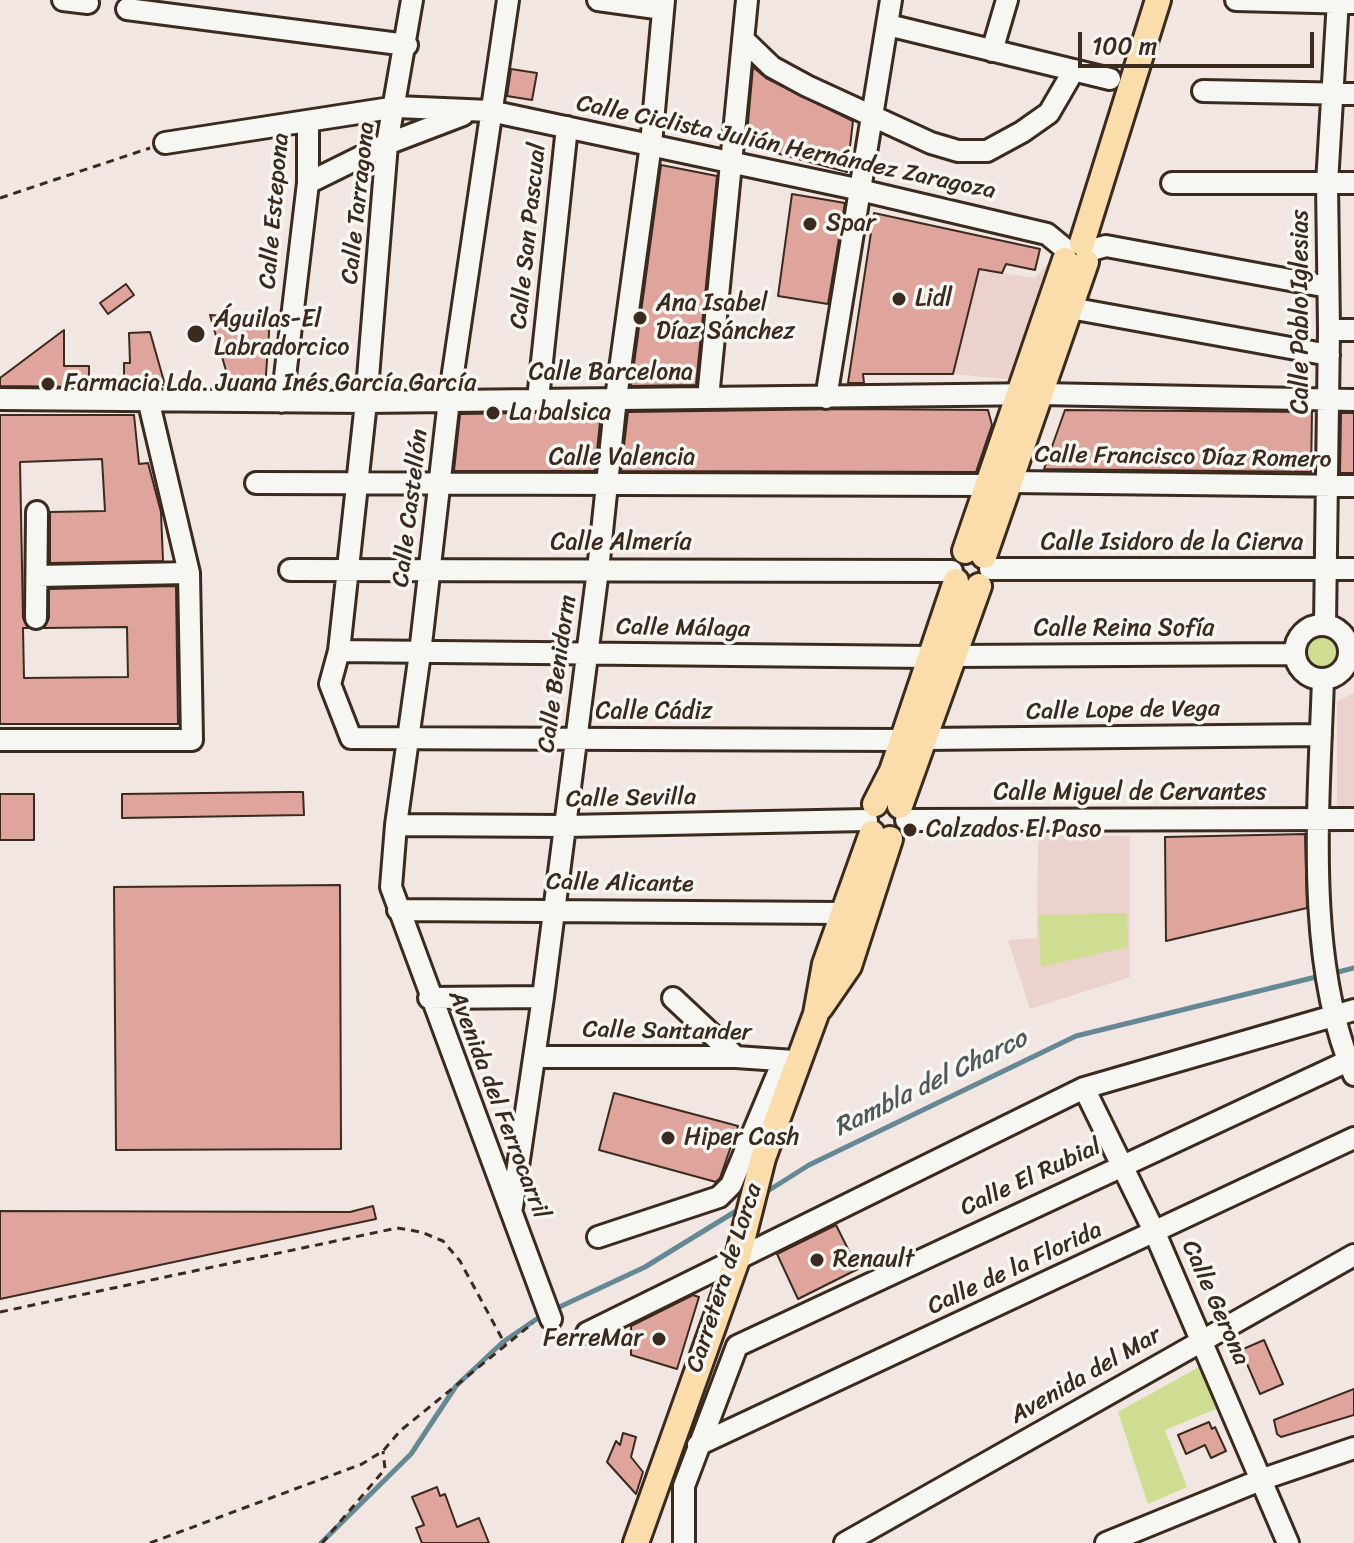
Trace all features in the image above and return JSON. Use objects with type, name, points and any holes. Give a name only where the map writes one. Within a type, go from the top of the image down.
[{"type":"main road","points":[[1077,253],[1158,0]]},
{"type":"main road","name":"Carretera de Lorca","points":[[999,483],[1041,394],[1070,308],[1077,253]]},
{"type":"main road","name":"Carretera de Lorca","points":[[876,824],[900,834],[903,813],[925,739],[942,656],[999,483],[1016,397],[1077,253]]},
{"type":"main road","name":"Carretera de Lorca","points":[[816,1014],[825,964],[841,913],[876,824],[900,740],[942,656]]},
{"type":"main road","points":[[876,824],[886,800],[903,813]]},
{"type":"main road","name":"Carretera de Lorca","points":[[636,1543],[739,1251],[791,1061],[816,1014],[849,966],[876,824]]},
{"type":"street","points":[[63,0],[88,3],[87,0]]},
{"type":"street","name":"Calle Tarragona","points":[[339,651],[366,402],[387,144],[397,107],[412,0]]},
{"type":"street","name":"Calle Castellón","points":[[398,910],[391,887],[396,825],[441,485],[449,400],[508,0]]},
{"type":"street","points":[[598,0],[663,4]]},
{"type":"street","points":[[708,398],[747,0]]},
{"type":"street","points":[[826,398],[891,0]]},
{"type":"street","points":[[992,51],[1007,0]]},
{"type":"street","points":[[1236,0],[1344,2]]},
{"type":"street","name":"Calle Pablo Iglesias","points":[[1325,624],[1329,355],[1327,183],[1331,93],[1344,2]]},
{"type":"street","name":"Calle Benidorm","points":[[512,1210],[566,826],[616,398],[651,144],[663,4]]},
{"type":"street","points":[[127,9],[407,45]]},
{"type":"street","points":[[888,25],[1110,79]]},
{"type":"street","points":[[743,39],[772,67],[931,143],[958,151],[987,151],[1049,113],[1074,70]]},
{"type":"street","points":[[1203,91],[1354,94]]},
{"type":"street","name":"Calle Ciclista Julián Hernández Zaragoza","points":[[165,143],[397,107],[490,111],[862,190],[1047,234],[1077,253]]},
{"type":"street","name":"Calle Ciclista Julián Hernández Zaragoza","points":[[308,183],[387,144],[456,116],[490,111]]},
{"type":"street","name":"Calle Estepona","points":[[282,402],[308,183],[308,121]]},
{"type":"street","name":"Calle San Pascual","points":[[538,399],[567,127]]},
{"type":"street","points":[[1172,183],[1354,183]]},
{"type":"street","points":[[1077,253],[1106,246],[1328,287]]},
{"type":"street","points":[[1070,308],[1329,355]]},
{"type":"street","points":[[1329,330],[1354,330]]},
{"type":"street","points":[[1016,397],[1041,394],[1354,400]]},
{"type":"street","name":"Calle Barcelona","points":[[0,399],[366,402],[1016,397]]},
{"type":"street","points":[[0,740],[192,740],[189,573],[148,399]]},
{"type":"street","name":"Calle Valencia","points":[[256,483],[999,483]]},
{"type":"street","name":"Calle Francisco Díaz Romero","points":[[999,483],[1354,486]]},
{"type":"street","points":[[36,618],[37,512]]},
{"type":"street","name":"Calle Isidoro de la Cierva","points":[[971,569],[1354,569]]},
{"type":"street","name":"Calle Almería","points":[[290,570],[971,569]]},
{"type":"street","points":[[37,576],[189,573]]},
{"type":"street","points":[[1325,624],[1342,632],[1352,653],[1341,671],[1323,679],[1304,672],[1295,654],[1303,632],[1325,624]]},
{"type":"street","name":"Calle Málaga","points":[[339,651],[942,656]]},
{"type":"street","name":"Calle Cádiz","points":[[339,651],[330,684],[351,738],[900,740]]},
{"type":"street","name":"Calle Reina Sofía","points":[[942,656],[1295,654]]},
{"type":"street","points":[[1323,679],[1320,818],[1322,947],[1332,1011],[1351,1068]]},
{"type":"street","name":"Calle Lope de Vega","points":[[925,739],[1321,735]]},
{"type":"street","name":"Calle Miguel de Cervantes","points":[[903,813],[1354,819]]},
{"type":"street","name":"Calle Sevilla","points":[[396,825],[876,824]]},
{"type":"street","name":"Calle Alicante","points":[[398,910],[841,913]]},
{"type":"street","name":"Avenida del Ferrocarril","points":[[398,910],[551,1319]]},
{"type":"street","points":[[429,998],[543,997]]},
{"type":"street","points":[[673,998],[736,1057]]},
{"type":"street","points":[[587,1333],[739,1251],[1084,1088],[1332,1011],[1354,1010]]},
{"type":"street","name":"Calle Santander","points":[[534,1057],[736,1057],[791,1061]]},
{"type":"street","points":[[598,1237],[719,1197],[731,1185],[791,1061]]},
{"type":"street","name":"Calle El Rubial","points":[[737,1346],[1121,1165],[1351,1068]]},
{"type":"street","name":"Calle Gerona","points":[[1084,1088],[1203,1340],[1288,1543]]},
{"type":"street","name":"Calle de la Florida","points":[[698,1445],[1354,1138]]},
{"type":"street","name":"Avenida del Mar","points":[[845,1543],[1354,1255]]},
{"type":"street","points":[[684,1543],[684,1486],[737,1346],[712,1322]]},
{"type":"street","points":[[1106,1543],[1263,1479],[1354,1448]]},
{"type":"path","points":[[0,198],[165,143]]},
{"type":"path","points":[[0,1312],[397,1228],[421,1232],[443,1241],[460,1261],[480,1306],[506,1346]]},
{"type":"path","points":[[150,1543],[362,1464],[383,1451],[400,1431],[537,1321],[551,1319]]},
{"type":"path","points":[[322,1543],[385,1469],[383,1451]]},
{"type":"shaded area","points":[[1051,260],[1015,380],[953,374],[979,269],[1035,278]]},
{"type":"shaded area","points":[[1354,693],[1354,807],[1337,807],[1337,701]]},
{"type":"shaded area","points":[[1038,835],[1130,836],[1130,977],[1030,1009],[1008,940],[1037,938]]},
{"type":"green space","points":[[1322,635],[1333,640],[1338,651],[1333,662],[1322,667],[1311,662],[1306,651],[1311,640]]},
{"type":"green space","points":[[1127,913],[1128,947],[1041,967],[1038,915]]},
{"type":"green space","points":[[1199,1367],[1216,1409],[1165,1430],[1187,1487],[1148,1504],[1118,1412]]},
{"type":"building","points":[[753,67],[766,78],[853,121],[847,172],[746,145]]},
{"type":"building","points":[[511,69],[537,73],[532,100],[507,96]]},
{"type":"building","points":[[661,165],[717,176],[696,385],[631,386]]},
{"type":"building","points":[[792,194],[845,203],[828,304],[778,296]]},
{"type":"building","points":[[874,213],[1040,249],[1035,270],[1006,264],[1002,273],[979,269],[953,374],[863,374],[864,383],[848,383]]},
{"type":"building","points":[[126,284],[134,295],[108,314],[100,303]]},
{"type":"building","points":[[210,315],[270,319],[265,388],[231,388]]},
{"type":"building","points":[[64,330],[64,366],[89,366],[89,387],[0,386],[0,378]]},
{"type":"building","points":[[150,332],[165,385],[128,385],[128,377],[124,377],[124,363],[130,363],[129,333]]},
{"type":"building","points":[[988,410],[992,425],[976,472],[621,471],[628,412]]},
{"type":"building","points":[[1065,410],[1312,412],[1311,472],[1044,469]]},
{"type":"building","points":[[601,412],[595,471],[454,471],[460,414]]},
{"type":"building","points":[[1341,413],[1354,413],[1354,473],[1340,473]]},
{"type":"building","points":[[0,415],[134,415],[139,464],[148,463],[161,512],[163,561],[50,563],[50,512],[105,511],[102,459],[20,462],[23,618],[28,628],[23,628],[24,678],[128,677],[127,627],[44,628],[49,618],[49,589],[176,586],[178,724],[0,724]]},
{"type":"building","points":[[303,792],[304,815],[122,818],[122,794]]},
{"type":"building","points":[[0,794],[34,794],[34,840],[0,840]]},
{"type":"building","points":[[1305,834],[1307,908],[1166,941],[1165,837]]},
{"type":"building","points":[[340,885],[341,1149],[116,1150],[114,887]]},
{"type":"building","name":"Hiper Cash","points":[[614,1093],[738,1126],[720,1178],[716,1182],[599,1150]]},
{"type":"building","points":[[373,1206],[376,1219],[0,1299],[0,1211],[350,1212]]},
{"type":"building","name":"Renault","points":[[836,1225],[858,1269],[798,1299],[777,1254]]},
{"type":"building","name":"FerreMar","points":[[693,1295],[699,1297],[677,1369],[631,1355],[631,1326]]},
{"type":"building","points":[[1264,1340],[1283,1384],[1260,1394],[1241,1350]]},
{"type":"building","points":[[1354,1389],[1354,1415],[1281,1437],[1277,1434],[1274,1420]]},
{"type":"building","points":[[1209,1422],[1212,1429],[1215,1427],[1226,1451],[1211,1458],[1205,1445],[1186,1454],[1178,1435]]},
{"type":"building","points":[[623,1433],[636,1437],[631,1457],[643,1472],[636,1494],[607,1462],[616,1441],[620,1445]]},
{"type":"building","points":[[437,1487],[440,1496],[445,1494],[457,1527],[479,1518],[489,1543],[422,1543],[416,1528],[424,1525],[412,1497]]},
{"type":"waterway","name":"Rambla del Charco","points":[[1330,974],[1354,968]]},
{"type":"waterway","name":"Rambla del Charco","points":[[763,1194],[809,1165],[1076,1036],[1320,976]]},
{"type":"waterway","name":"Rambla del Charco","points":[[553,1310],[645,1267],[741,1208]]},
{"type":"waterway","name":"Rambla del Charco","points":[[321,1543],[411,1454],[456,1386],[503,1342],[544,1314]]},
{"type":"place","name":"Spar","points":[[810,224]]},
{"type":"place","name":"Lidl","points":[[899,299]]},
{"type":"place","name":"Ana Isabel Díaz Sánchez","points":[[640,318]]},
{"type":"place","name":"Águilas-El Labradorcico","points":[[196,334]]},
{"type":"place","name":"Farmacia Lda. Juana Inés García García","points":[[48,384]]},
{"type":"place","name":"La balsica","points":[[493,413]]},
{"type":"place","name":"Calzados El Paso","points":[[910,830]]},
{"type":"place","name":"Hiper Cash","points":[[668,1138]]},
{"type":"place","name":"Renault","points":[[817,1260]]},
{"type":"place","name":"FerreMar","points":[[659,1339]]}]
